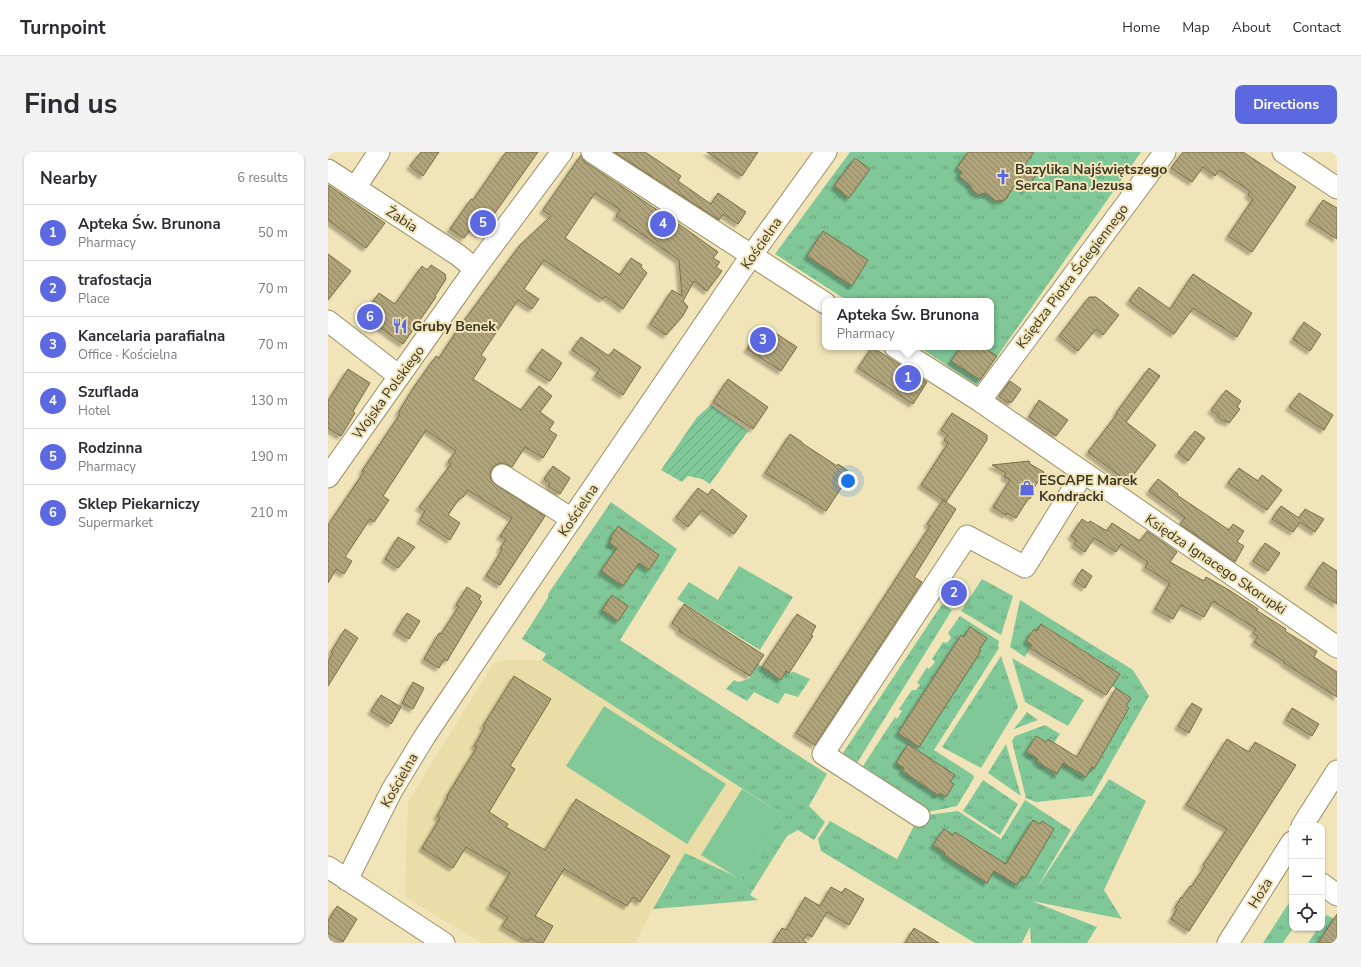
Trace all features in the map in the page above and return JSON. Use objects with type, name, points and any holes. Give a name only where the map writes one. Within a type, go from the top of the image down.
[{"type":"street","points":[[355,188],[379,152]]},
{"type":"street","name":"Wojska Polskiego","points":[[328,477],[476,269],[562,152]]},
{"type":"street","points":[[592,152],[822,301]]},
{"type":"street","name":"Kościelna","points":[[347,880],[392,790],[425,736],[751,256],[826,152]]},
{"type":"street","name":"Księdza Piotra Ściegiennego","points":[[980,401],[1165,152]]},
{"type":"street","points":[[1282,152],[1337,188]]},
{"type":"street","name":"Żabia","points":[[328,170],[458,255],[476,269]]},
{"type":"street","points":[[328,321],[399,376]]},
{"type":"street","name":"Księdza Ignacego Skorupki","points":[[900,350],[980,401],[1337,647]]},
{"type":"street","points":[[919,816],[823,754],[967,536],[1025,567],[1083,473]]},
{"type":"street","points":[[502,475],[572,519]]},
{"type":"street","points":[[1304,823],[1337,771]]},
{"type":"street","name":"Hoża","points":[[1228,943],[1289,854]]},
{"type":"street","points":[[328,867],[444,943]]},
{"type":"street","points":[[1325,886],[1337,895]]},
{"type":"shaded area","points":[[504,660],[542,660],[782,814],[748,885],[667,881],[635,943],[482,943],[405,897],[408,802],[493,664]]},
{"type":"green space","points":[[850,152],[1141,152],[977,385],[924,350],[994,350],[994,298],[843,298],[775,254]]},
{"type":"green space","points":[[711,405],[748,431],[710,484],[702,479],[688,476],[682,482],[661,470],[697,417]]},
{"type":"green space","points":[[611,502],[677,549],[620,640],[827,774],[809,806],[825,822],[814,840],[798,830],[787,836],[750,895],[758,900],[653,909],[685,853],[741,879],[782,814],[542,660],[546,654],[522,639],[549,596],[548,594]]},
{"type":"green space","points":[[739,566],[793,597],[760,650],[677,599],[689,582],[718,600]]},
{"type":"green space","points":[[742,571],[767,586],[758,601],[733,586]]},
{"type":"green space","points":[[982,579],[1013,596],[1001,635],[961,611]]},
{"type":"green space","points":[[1020,600],[1133,670],[1149,696],[1092,796],[1036,802],[1026,798],[1012,741],[1015,736],[1045,725],[1060,734],[1054,743],[1048,739],[1046,742],[1027,752],[1038,759],[1037,761],[1056,774],[1063,763],[1094,768],[1129,709],[1126,706],[1131,698],[1112,686],[1120,674],[1042,624],[1037,631],[1033,629],[1026,641],[1031,645],[1025,657],[1010,647]]},
{"type":"green space","points":[[942,604],[952,610],[852,771],[841,756]]},
{"type":"green space","points":[[960,616],[999,641],[999,648],[934,750],[973,775],[974,778],[957,806],[928,812],[863,766],[895,717],[897,719],[902,711],[899,709],[912,690],[916,690],[920,685],[917,683],[927,667],[929,669],[935,662],[932,659],[943,642],[947,643],[951,638],[948,633]]},
{"type":"green space","points":[[1001,656],[1018,707],[981,768],[942,747]]},
{"type":"green space","points":[[1012,658],[1084,700],[1068,726],[1025,702]]},
{"type":"green space","points":[[758,664],[781,679],[787,671],[789,673],[794,672],[810,679],[798,697],[785,693],[778,704],[754,692],[747,701],[726,689],[734,680],[738,682],[749,679]]},
{"type":"green space","points":[[989,687],[1014,702],[978,760],[953,744]]},
{"type":"green space","points":[[604,706],[726,784],[687,844],[566,766]]},
{"type":"green space","points":[[1027,712],[1038,720],[1014,729]]},
{"type":"green space","points":[[1006,744],[1021,796],[988,773]]},
{"type":"green space","points":[[1109,779],[1146,801],[1104,890],[1122,919],[1032,901],[1097,927],[1087,943],[1031,943],[1030,927],[1022,943],[975,943],[821,851],[818,839],[830,821],[897,859],[919,816],[958,811],[1001,839],[1025,800],[1071,830],[1037,888]]},
{"type":"green space","points":[[983,780],[1018,804],[1000,835],[963,811]]},
{"type":"green space","points":[[742,789],[782,814],[741,880],[701,855]]},
{"type":"green space","points":[[1289,903],[1289,931],[1291,931],[1283,943],[1263,943]]},
{"type":"green space","points":[[1327,915],[1337,921],[1337,943],[1308,943],[1316,931],[1325,931],[1325,918]]},
{"type":"building","points":[[421,152],[439,152],[423,176],[410,166]]},
{"type":"building","points":[[506,152],[538,152],[480,234],[471,229],[464,238],[450,229],[471,199],[473,200]]},
{"type":"building","points":[[614,152],[645,152],[681,176],[678,181],[711,204],[718,193],[746,212],[738,224],[723,214],[719,220]]},
{"type":"building","points":[[707,152],[758,152],[742,176]]},
{"type":"building","name":"Bazylika Najświętszego Serca Pana Jezusa","points":[[968,152],[1034,152],[1021,171],[1041,168],[1025,191],[1020,177],[1005,200],[996,201],[985,193],[979,195],[959,176],[962,172],[957,168]]},
{"type":"building","points":[[1183,152],[1243,152],[1296,187],[1252,252],[1228,236],[1253,199],[1248,195],[1250,191],[1219,170],[1215,176],[1203,167],[1192,182],[1171,168]]},
{"type":"building","points":[[581,155],[585,162],[718,252],[713,258],[720,262],[716,267],[722,271],[707,291],[694,281],[683,301],[688,307],[682,317],[666,335],[650,324],[672,290],[682,296],[679,260],[616,216],[620,210],[595,193],[565,238],[620,275],[631,258],[642,265],[641,267],[647,273],[623,309],[605,296],[603,299],[544,260],[524,289],[539,299],[532,309],[518,300],[481,355],[486,359],[473,379],[521,410],[539,386],[552,396],[540,412],[554,422],[549,430],[557,435],[543,458],[525,447],[512,467],[503,463],[497,464],[492,468],[490,474],[491,480],[496,485],[545,516],[500,585],[486,576],[502,550],[500,549],[506,539],[500,536],[512,518],[468,490],[463,497],[459,499],[448,515],[460,523],[450,540],[420,520],[425,511],[419,507],[451,464],[448,462],[456,451],[426,430],[383,496],[389,500],[374,522],[370,519],[345,557],[352,561],[344,574],[336,569],[328,583],[328,525],[364,472],[362,471],[400,414],[398,413],[414,387],[436,356],[439,358],[460,326],[520,245],[551,216],[543,210]]},
{"type":"building","points":[[855,158],[870,169],[849,198],[834,186]]},
{"type":"building","points":[[328,185],[385,223],[366,248],[328,220]]},
{"type":"building","points":[[1323,200],[1337,208],[1337,239],[1309,221]]},
{"type":"building","points":[[823,231],[868,260],[852,286],[807,256]]},
{"type":"building","points":[[328,254],[351,271],[328,300]]},
{"type":"building","points":[[431,265],[445,274],[446,279],[435,296],[436,297],[403,344],[363,315],[379,293],[395,304],[422,266],[427,270]]},
{"type":"building","points":[[1193,274],[1252,313],[1237,337],[1193,308],[1174,334],[1129,301],[1139,287],[1170,309]]},
{"type":"building","points":[[1089,297],[1096,297],[1119,315],[1103,335],[1096,329],[1078,351],[1059,336]]},
{"type":"building","points":[[1304,322],[1321,334],[1310,351],[1293,339]]},
{"type":"building","points":[[763,325],[797,347],[781,371],[747,349]]},
{"type":"building","points":[[581,337],[609,356],[614,349],[641,367],[623,395],[595,376],[600,369],[572,350]]},
{"type":"building","points":[[542,349],[562,363],[550,381],[529,368]]},
{"type":"building","points":[[870,350],[877,350],[927,382],[913,404],[858,368]]},
{"type":"building","points":[[959,350],[988,350],[997,356],[980,380],[951,361]]},
{"type":"building","points":[[1149,368],[1160,376],[1126,422],[1156,445],[1131,478],[1129,477],[1127,481],[1088,452]]},
{"type":"building","points":[[348,369],[370,383],[353,411],[355,413],[341,436],[328,428],[328,401]]},
{"type":"building","points":[[728,379],[768,407],[753,429],[713,402]]},
{"type":"building","points":[[1010,381],[1021,389],[1012,402],[1007,402],[999,396]]},
{"type":"building","points":[[1226,390],[1241,401],[1237,407],[1240,409],[1229,423],[1223,421],[1211,410]]},
{"type":"building","points":[[1299,393],[1333,415],[1324,430],[1289,407]]},
{"type":"building","points":[[1039,400],[1068,420],[1056,436],[1029,417]]},
{"type":"building","points":[[952,413],[987,435],[987,440],[946,502],[921,485],[948,443],[944,440],[948,435],[941,430]]},
{"type":"building","points":[[1195,431],[1205,438],[1188,461],[1178,453]]},
{"type":"building","points":[[790,434],[837,466],[838,464],[851,473],[826,511],[765,473]]},
{"type":"building","points":[[1029,461],[1030,464],[1044,472],[1030,494],[1031,498],[1028,499],[1016,518],[1007,513],[1006,515],[993,507],[1010,480],[1004,477],[1006,473],[992,465]]},
{"type":"building","points":[[553,466],[570,478],[560,494],[548,486],[550,484],[544,479]]},
{"type":"building","points":[[1239,468],[1258,481],[1262,475],[1282,490],[1267,510],[1228,483]]},
{"type":"building","points":[[1158,479],[1178,494],[1177,495],[1229,530],[1233,524],[1244,531],[1237,542],[1244,546],[1235,562],[1180,524],[1185,518],[1149,491]]},
{"type":"building","points":[[698,488],[708,495],[712,489],[747,516],[734,534],[702,510],[688,527],[676,517]]},
{"type":"building","points":[[943,500],[956,509],[914,577],[922,582],[815,745],[796,733],[930,526],[927,524]]},
{"type":"building","points":[[1281,506],[1299,518],[1305,509],[1324,519],[1315,532],[1300,522],[1293,532],[1272,519]]},
{"type":"building","points":[[1082,519],[1088,523],[1090,521],[1107,531],[1112,523],[1140,541],[1147,531],[1177,552],[1170,562],[1204,581],[1206,577],[1229,590],[1258,609],[1256,610],[1286,629],[1285,631],[1317,651],[1314,657],[1337,672],[1337,697],[1254,642],[1258,636],[1253,633],[1256,629],[1213,601],[1204,617],[1181,605],[1173,619],[1155,609],[1170,583],[1145,567],[1148,562],[1121,544],[1116,552],[1094,538],[1085,552],[1074,544],[1076,540],[1071,536]]},
{"type":"building","points":[[618,526],[659,555],[649,570],[639,563],[623,586],[601,571],[617,548],[609,543]]},
{"type":"building","points":[[398,537],[415,547],[398,568],[385,559]]},
{"type":"building","points":[[1265,543],[1280,553],[1268,571],[1253,561]]},
{"type":"building","points":[[1323,562],[1337,571],[1337,604],[1308,585]]},
{"type":"building","points":[[1082,569],[1092,576],[1085,588],[1075,581]]},
{"type":"building","points":[[952,584],[963,591],[956,602],[945,595]]},
{"type":"building","points":[[467,587],[481,596],[479,599],[482,602],[447,661],[444,659],[439,668],[424,659],[439,633],[441,634],[459,606],[456,605]]},
{"type":"building","points":[[612,595],[628,606],[618,621],[602,610]]},
{"type":"building","points":[[684,604],[764,655],[750,676],[679,631],[680,629],[672,623]]},
{"type":"building","points":[[407,613],[420,621],[409,639],[396,631]]},
{"type":"building","points":[[797,614],[816,626],[811,635],[813,636],[789,673],[786,671],[781,680],[762,667]]},
{"type":"building","points":[[1041,624],[1120,674],[1106,695],[1030,648],[1032,645],[1026,641],[1034,629],[1037,631]]},
{"type":"building","points":[[970,627],[987,638],[979,650],[981,651],[919,747],[898,733],[961,635],[964,637]]},
{"type":"building","points":[[345,629],[358,638],[328,686],[328,661],[333,653],[331,652]]},
{"type":"building","points":[[514,676],[551,699],[510,766],[515,769],[489,812],[508,824],[506,827],[545,850],[576,799],[670,856],[640,902],[633,897],[627,906],[564,869],[535,916],[553,926],[543,943],[539,943],[530,938],[528,942],[502,926],[508,917],[490,906],[510,873],[466,847],[453,868],[422,848],[440,818],[437,816],[448,797],[447,796],[477,747],[474,746],[485,727],[483,726]]},
{"type":"building","points":[[413,682],[424,688],[413,709],[402,703]]},
{"type":"building","points":[[1116,688],[1131,698],[1126,706],[1129,708],[1094,769],[1092,767],[1086,777],[1063,763],[1057,774],[1036,761],[1038,759],[1026,752],[1036,736],[1046,742],[1048,739],[1077,757]]},
{"type":"building","points":[[381,695],[401,707],[391,724],[371,711]]},
{"type":"building","points":[[1192,703],[1202,709],[1189,733],[1178,726]]},
{"type":"building","points":[[1292,708],[1319,724],[1312,736],[1286,720]]},
{"type":"building","points":[[1227,739],[1249,752],[1255,742],[1296,765],[1189,931],[1171,919],[1177,909],[1175,908],[1181,897],[1182,898],[1190,886],[1191,887],[1205,866],[1203,865],[1227,829],[1186,805]]},
{"type":"building","points":[[908,744],[955,775],[950,782],[954,784],[946,797],[940,793],[938,795],[902,771],[904,768],[896,763]]},
{"type":"building","points":[[1033,820],[1040,824],[1042,821],[1054,829],[1025,878],[1022,876],[1017,885],[994,871],[987,883],[944,855],[945,853],[933,845],[944,829],[953,835],[955,832],[1006,864]]},
{"type":"building","points":[[831,887],[842,893],[845,888],[864,899],[849,925],[827,912],[812,937],[807,934],[803,940],[807,943],[773,943],[782,928],[786,930],[805,897],[820,906]]},
{"type":"building","points":[[337,906],[357,919],[343,942],[328,933],[328,921]]},
{"type":"building","points":[[1337,914],[1337,943],[1318,943]]},
{"type":"building","points":[[914,928],[939,943],[905,943]]},
{"type":"place","name":"Bazylika Najświętszego Serca Pana Jezusa","points":[[1003,177]]},
{"type":"place","name":"Rodzinna","points":[[483,223]]},
{"type":"place","name":"Szuflada","points":[[663,224]]},
{"type":"place","name":"Sklep Piekarniczy","points":[[370,317]]},
{"type":"place","name":"Gruby Benek","points":[[400,326]]},
{"type":"place","name":"Kancelaria parafialna","points":[[763,340]]},
{"type":"place","name":"Apteka Św. Brunona","points":[[908,378]]},
{"type":"place","name":"ESCAPE Marek Kondracki","points":[[1027,488]]},
{"type":"place","name":"trafostacja","points":[[954,593]]}]
